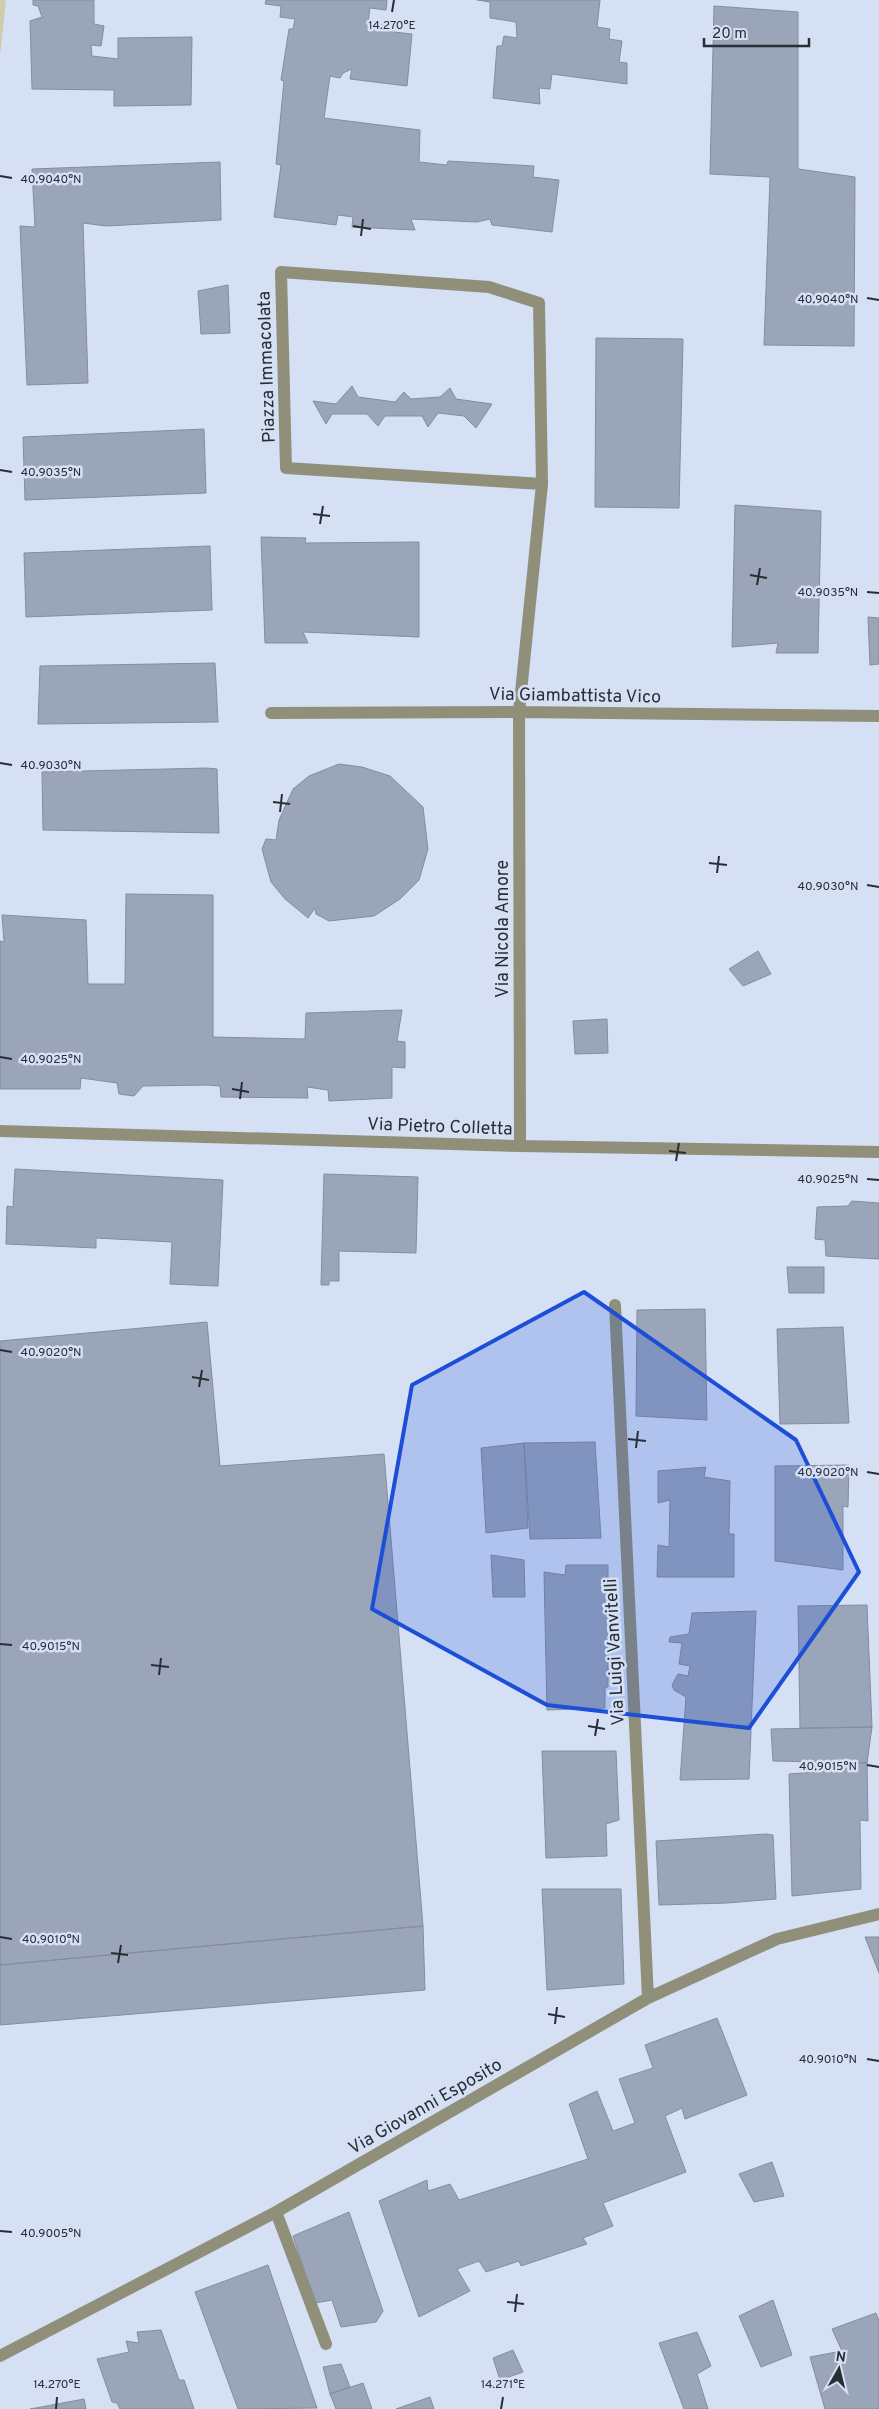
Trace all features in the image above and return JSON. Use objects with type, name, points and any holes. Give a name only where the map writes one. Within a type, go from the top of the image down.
[{"type":"street","name":"Piazza Immacolata","points":[[519,712],[542,484],[539,303],[489,287],[281,272],[286,468],[542,484]]},
{"type":"street","name":"Via Giambattista Vico","points":[[271,713],[519,712],[879,716]]},
{"type":"street","name":"Via Nicola Amore","points":[[519,712],[520,1146]]},
{"type":"street","name":"Via Pietro Colletta","points":[[0,1131],[520,1146],[879,1152]]},
{"type":"street","name":"Via Luigi Vanvitelli","points":[[615,1305],[648,1998]]},
{"type":"street","name":"Via Giovanni Esposito","points":[[0,2356],[276,2212],[648,1998],[777,1939],[879,1914]]},
{"type":"street","points":[[276,2212],[326,2344]]},
{"type":"highlighted area","points":[[584,1292],[796,1440],[859,1572],[749,1728],[547,1705],[372,1609],[412,1385]]},
{"type":"shaded area","points":[[0,0],[6,0],[0,56]]},
{"type":"building","points":[[33,0],[94,0],[94,24],[104,26],[101,46],[91,45],[92,56],[118,59],[118,38],[192,37],[191,105],[114,106],[114,90],[32,89],[30,21],[42,17],[38,6],[33,5]]},
{"type":"building","points":[[266,0],[387,0],[386,10],[370,8],[368,23],[394,26],[394,32],[412,34],[407,86],[350,79],[352,69],[343,73],[340,78],[330,76],[324,118],[420,130],[419,162],[447,165],[448,161],[534,166],[533,177],[559,180],[552,232],[492,225],[490,219],[477,222],[411,219],[415,230],[352,227],[353,217],[338,215],[336,225],[274,217],[281,165],[276,164],[284,81],[281,80],[289,29],[293,29],[295,19],[280,17],[281,6],[265,4]]},
{"type":"building","points":[[477,0],[600,0],[597,27],[610,29],[609,39],[622,41],[619,62],[627,63],[627,84],[552,74],[550,89],[539,88],[540,104],[493,98],[497,46],[502,46],[504,36],[517,38],[516,22],[490,18],[490,2]]},
{"type":"building","points":[[714,6],[798,12],[798,169],[855,177],[854,346],[764,345],[770,177],[710,174]]},
{"type":"building","points":[[220,162],[221,220],[106,226],[83,223],[88,383],[27,385],[20,226],[35,227],[32,169]]},
{"type":"building","points":[[228,285],[230,333],[201,334],[198,291]]},
{"type":"building","points":[[596,338],[683,339],[679,508],[595,507]]},
{"type":"building","points":[[352,386],[358,397],[395,402],[404,392],[411,399],[440,397],[450,388],[456,399],[492,404],[476,428],[464,416],[438,413],[428,427],[422,416],[385,416],[378,426],[367,414],[332,414],[326,424],[313,401],[336,404]]},
{"type":"building","points":[[204,429],[206,493],[25,500],[23,437]]},
{"type":"building","points":[[735,505],[821,511],[818,653],[776,653],[778,643],[732,647]]},
{"type":"building","points":[[261,537],[306,538],[305,543],[419,542],[419,637],[303,632],[308,643],[265,643]]},
{"type":"building","points":[[210,546],[212,610],[26,617],[24,553]]},
{"type":"building","points":[[868,617],[879,618],[879,664],[870,665]]},
{"type":"building","points":[[215,663],[218,722],[38,724],[40,666]]},
{"type":"building","points":[[339,764],[362,767],[390,776],[423,807],[428,849],[419,880],[400,899],[374,916],[329,921],[316,914],[315,908],[308,918],[285,899],[271,882],[262,849],[266,839],[276,840],[279,820],[293,789],[309,776]]},
{"type":"building","points":[[217,769],[219,833],[43,830],[42,772]]},
{"type":"building","points":[[126,894],[213,895],[213,1037],[305,1039],[306,1013],[402,1010],[397,1041],[405,1042],[405,1068],[392,1067],[392,1098],[329,1101],[328,1090],[307,1087],[308,1098],[221,1097],[220,1086],[207,1085],[143,1086],[134,1096],[119,1094],[117,1083],[81,1078],[80,1089],[0,1089],[0,941],[4,942],[2,915],[86,920],[88,984],[125,984]]},
{"type":"building","points":[[758,951],[771,974],[743,986],[729,969]]},
{"type":"building","points":[[607,1019],[608,1053],[575,1054],[573,1021]]},
{"type":"building","points":[[15,1169],[223,1180],[218,1286],[170,1284],[172,1242],[96,1238],[96,1248],[6,1244],[7,1206],[13,1207]]},
{"type":"building","points":[[324,1174],[418,1177],[416,1253],[339,1251],[339,1281],[329,1281],[329,1285],[321,1285]]},
{"type":"building","points":[[852,1201],[879,1203],[879,1259],[826,1256],[825,1240],[815,1239],[817,1207],[848,1206]]},
{"type":"building","points":[[787,1267],[824,1267],[824,1293],[789,1293]]},
{"type":"building","points":[[705,1309],[707,1420],[636,1416],[637,1310]]},
{"type":"building","points":[[207,1322],[220,1466],[384,1454],[423,1926],[0,1965],[0,1341]]},
{"type":"building","points":[[843,1327],[849,1423],[780,1424],[777,1329]]},
{"type":"building","points":[[595,1442],[601,1538],[530,1539],[524,1443]]},
{"type":"building","points":[[524,1443],[528,1528],[486,1533],[481,1448]]},
{"type":"building","points":[[849,1465],[848,1507],[843,1506],[843,1570],[775,1561],[775,1466]]},
{"type":"building","points":[[706,1467],[704,1477],[730,1481],[729,1534],[734,1534],[734,1577],[657,1577],[658,1545],[669,1547],[670,1500],[658,1503],[658,1471]]},
{"type":"building","points":[[491,1555],[524,1560],[525,1597],[493,1597]]},
{"type":"building","points":[[566,1565],[608,1565],[608,1687],[605,1687],[605,1708],[547,1710],[544,1572],[565,1575]]},
{"type":"building","points":[[867,1605],[872,1727],[800,1728],[798,1606]]},
{"type":"building","points":[[756,1611],[749,1779],[680,1780],[686,1697],[674,1690],[672,1685],[678,1674],[688,1676],[690,1666],[679,1664],[682,1643],[669,1642],[670,1637],[689,1634],[692,1613]]},
{"type":"building","points":[[872,1727],[867,1763],[773,1761],[771,1729]]},
{"type":"building","points":[[542,1751],[616,1751],[619,1820],[606,1824],[607,1856],[546,1858]]},
{"type":"building","points":[[867,1763],[868,1821],[860,1820],[861,1889],[792,1896],[789,1774],[816,1772],[814,1766]]},
{"type":"building","points":[[773,1835],[776,1899],[659,1905],[656,1841]]},
{"type":"building","points":[[542,1889],[621,1889],[624,1984],[547,1990]]},
{"type":"building","points":[[423,1926],[425,1990],[0,2025],[0,1965]]},
{"type":"building","points":[[865,1937],[879,1937],[879,1973]]},
{"type":"building","points":[[717,2018],[747,2095],[685,2119],[682,2108],[665,2116],[686,2172],[603,2203],[613,2226],[583,2238],[587,2244],[521,2266],[519,2261],[486,2272],[479,2261],[457,2269],[470,2291],[419,2317],[379,2201],[427,2180],[428,2191],[450,2184],[459,2200],[588,2159],[569,2104],[597,2091],[613,2131],[635,2123],[619,2079],[653,2068],[645,2045]]},
{"type":"building","points":[[772,2162],[784,2196],[754,2202],[739,2174]]},
{"type":"building","points":[[349,2212],[383,2311],[376,2322],[341,2327],[332,2300],[315,2303],[293,2236]]},
{"type":"building","points":[[268,2265],[317,2408],[238,2409],[195,2292]]},
{"type":"building","points":[[773,2300],[792,2355],[761,2367],[739,2316]]},
{"type":"building","points":[[876,2313],[879,2321],[879,2409],[825,2409],[810,2357],[842,2351],[832,2329]]},
{"type":"building","points":[[161,2330],[179,2380],[184,2380],[194,2409],[120,2409],[117,2403],[112,2402],[97,2359],[129,2352],[126,2341],[139,2343],[137,2332]]},
{"type":"building","points":[[697,2332],[711,2366],[697,2374],[708,2409],[684,2409],[659,2343]]},
{"type":"building","points":[[513,2350],[523,2372],[500,2380],[493,2358]]},
{"type":"building","points":[[341,2364],[350,2387],[330,2394],[323,2367]]},
{"type":"building","points":[[363,2383],[372,2409],[336,2409],[330,2394]]},
{"type":"building","points":[[430,2397],[434,2409],[396,2409]]},
{"type":"building","points":[[84,2399],[86,2409],[30,2409]]}]
